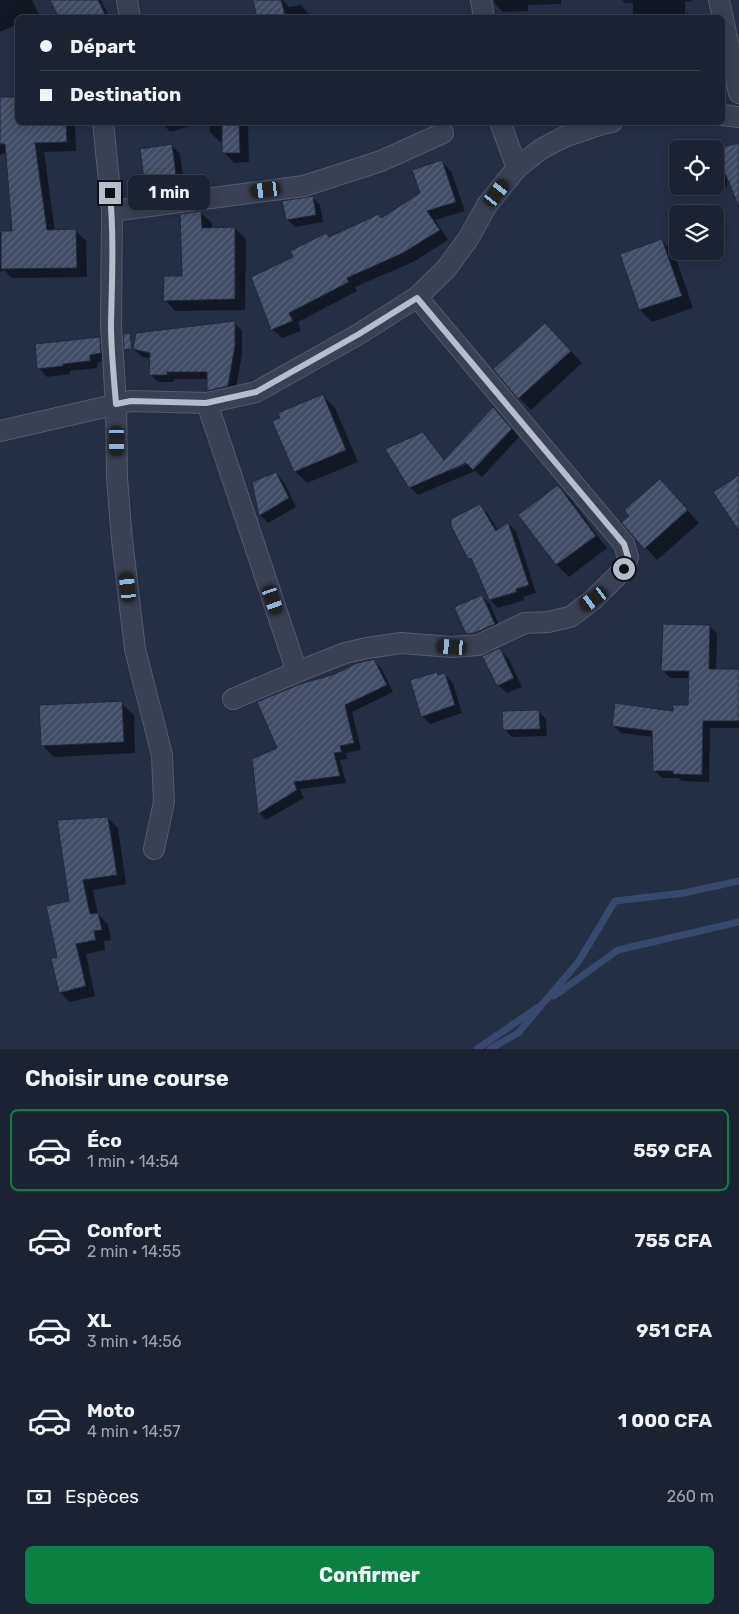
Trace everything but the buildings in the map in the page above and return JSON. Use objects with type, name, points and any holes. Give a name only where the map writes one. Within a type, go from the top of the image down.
[{"type":"street","points":[[127,0],[130,15]]},
{"type":"street","points":[[481,0],[484,15]]},
{"type":"street","points":[[719,0],[722,15]]},
{"type":"street","points":[[725,28],[739,93]]},
{"type":"street","points":[[725,115],[739,117]]},
{"type":"street","points":[[103,125],[112,211],[111,326],[116,404],[117,478],[122,540],[136,648],[162,755],[164,802],[154,850]]},
{"type":"street","points":[[501,125],[517,168]]},
{"type":"street","points":[[0,431],[131,401],[206,403],[256,392],[359,334],[417,298],[446,269],[468,240],[487,205],[517,168],[541,149],[564,136],[599,125]]},
{"type":"street","points":[[112,211],[304,186],[381,161],[442,133]]},
{"type":"street","points":[[233,699],[345,653],[401,643],[452,647],[478,645],[525,623],[548,622],[570,617],[594,599],[624,569],[628,557],[624,544],[417,298]]},
{"type":"street","points":[[206,403],[297,672]]},
{"type":"waterway","points":[[490,1049],[518,1033],[579,961],[615,901],[684,893],[739,881]]},
{"type":"waterway","points":[[554,996],[618,950],[739,922]]},
{"type":"waterway","points":[[477,1049],[537,1008]]},
{"type":"route","points":[[110,193],[112,211],[111,326],[116,404],[131,401],[206,403],[256,392],[359,334],[417,298],[624,544],[628,557],[624,569]]}]
